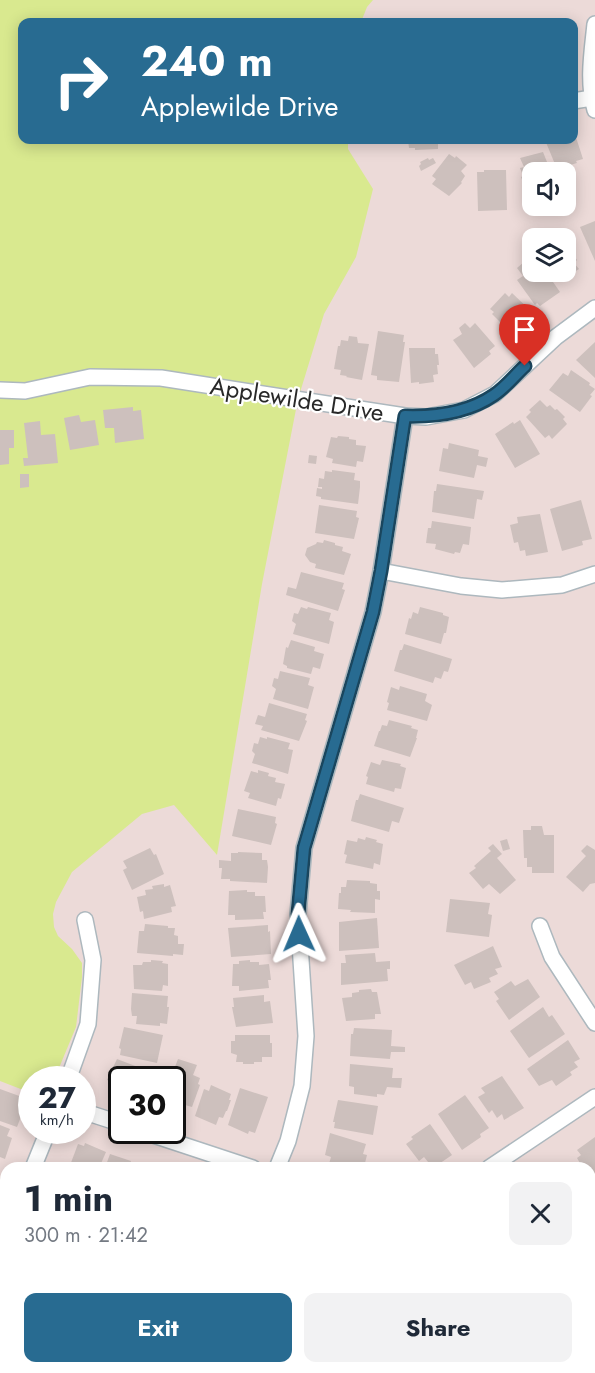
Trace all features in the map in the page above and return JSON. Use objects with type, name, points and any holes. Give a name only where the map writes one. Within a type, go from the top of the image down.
[{"type":"street","points":[[578,102],[593,104],[590,72],[595,24]]},
{"type":"street","name":"Applewilde Drive","points":[[0,390],[26,391],[90,377],[161,378],[405,416],[426,417],[464,411],[495,394],[556,338],[595,308]]},
{"type":"street","points":[[280,1162],[302,1086],[306,1036],[298,914],[304,848],[373,612],[405,416]]},
{"type":"street","points":[[381,571],[461,586],[502,590],[562,585],[595,574]]},
{"type":"street","points":[[73,1066],[88,1024],[93,960],[85,920]]},
{"type":"street","points":[[540,926],[552,957],[595,1023]]},
{"type":"street","points":[[498,1162],[595,1097]]},
{"type":"street","points":[[35,1162],[43,1144]]},
{"type":"street","points":[[180,1144],[235,1162]]},
{"type":"green space","points":[[0,0],[373,0],[363,18],[18,18],[18,144],[348,144],[348,149],[373,189],[356,257],[324,314],[298,399],[262,584],[217,855],[174,805],[142,814],[72,872],[56,902],[53,914],[54,927],[58,936],[72,949],[82,963],[76,1027],[60,1066],[18,1066],[18,1088],[0,1081]]},
{"type":"building","points":[[408,144],[438,144],[438,149],[409,148]]},
{"type":"building","points":[[547,144],[578,144],[583,159],[576,161],[577,163],[554,162]]},
{"type":"building","points":[[543,152],[547,162],[522,162],[520,158]]},
{"type":"building","points":[[449,154],[455,158],[456,156],[467,165],[461,171],[465,176],[462,183],[449,196],[432,184],[436,179],[432,176]]},
{"type":"building","points":[[428,158],[429,160],[433,158],[436,163],[421,171],[420,162]]},
{"type":"building","points":[[484,170],[506,170],[507,210],[478,211],[477,172],[484,172]]},
{"type":"building","points":[[595,221],[595,261],[580,227]]},
{"type":"building","points":[[522,264],[522,275],[517,268]]},
{"type":"building","points":[[522,277],[522,282],[553,282],[560,292],[540,306],[537,303],[535,305],[517,280]]},
{"type":"building","points":[[505,293],[509,297],[512,293],[532,312],[516,330],[510,324],[507,327],[502,321],[500,322],[490,309]]},
{"type":"building","points":[[465,323],[470,328],[475,323],[495,346],[489,351],[491,354],[474,368],[453,340],[462,334],[459,328]]},
{"type":"building","points":[[378,331],[404,335],[399,382],[377,380],[377,376],[371,375]]},
{"type":"building","points":[[349,336],[357,337],[358,343],[369,344],[362,380],[340,375],[341,370],[334,369],[338,346],[341,340],[348,341]]},
{"type":"building","points":[[595,342],[595,378],[576,360]]},
{"type":"building","points":[[409,348],[435,348],[439,365],[437,365],[438,374],[433,375],[434,382],[411,383]]},
{"type":"building","points":[[571,370],[595,389],[580,412],[549,390],[563,373],[568,376]]},
{"type":"building","points":[[540,400],[547,407],[550,405],[555,410],[557,409],[565,417],[563,419],[567,424],[552,439],[549,435],[545,438],[526,417],[531,412],[529,410]]},
{"type":"building","points":[[133,407],[133,411],[141,410],[144,439],[115,443],[114,428],[105,428],[103,410]]},
{"type":"building","points":[[79,415],[81,422],[95,420],[99,445],[70,450],[64,418]]},
{"type":"building","points":[[520,420],[540,454],[515,468],[495,434]]},
{"type":"building","points":[[40,421],[41,435],[55,434],[58,463],[24,466],[23,458],[28,458],[24,423]]},
{"type":"building","points":[[0,430],[14,430],[14,448],[9,448],[9,464],[0,465]]},
{"type":"building","points":[[338,436],[349,437],[349,439],[356,440],[356,445],[366,446],[363,462],[357,461],[356,467],[332,463],[333,459],[326,457],[331,437],[337,438]]},
{"type":"building","points":[[449,443],[479,450],[478,456],[488,458],[486,467],[477,465],[474,478],[439,471],[443,448],[448,449]]},
{"type":"building","points":[[309,455],[317,456],[316,464],[308,463]]},
{"type":"building","points":[[332,470],[355,473],[354,480],[360,481],[358,504],[321,499],[316,496],[317,488],[322,489],[318,487],[319,478],[324,479],[325,471],[332,472]]},
{"type":"building","points":[[20,474],[29,474],[29,487],[20,488]]},
{"type":"building","points":[[437,484],[484,491],[482,500],[477,499],[474,519],[432,512]]},
{"type":"building","points":[[581,500],[592,539],[582,541],[583,545],[562,551],[550,509]]},
{"type":"building","points":[[319,505],[357,511],[356,517],[359,518],[354,539],[315,533]]},
{"type":"building","points":[[540,514],[548,552],[526,556],[525,550],[520,551],[518,542],[514,543],[510,525],[518,523],[517,517]]},
{"type":"building","points":[[432,521],[471,527],[469,545],[463,544],[460,553],[455,552],[454,554],[435,549],[436,544],[426,543],[428,528],[431,528]]},
{"type":"building","points":[[324,540],[343,547],[342,551],[351,554],[344,575],[315,568],[316,564],[310,562],[305,555],[307,548],[317,542],[323,543]]},
{"type":"building","points":[[301,572],[344,583],[342,589],[345,590],[338,611],[286,595],[288,587],[296,589]]},
{"type":"building","points":[[301,607],[331,613],[329,620],[334,622],[329,644],[293,634],[296,624],[292,621],[294,613],[298,614]]},
{"type":"building","points":[[420,607],[443,613],[449,617],[441,644],[405,634],[409,618],[411,619],[413,612],[418,614]]},
{"type":"building","points":[[291,640],[315,647],[314,651],[324,654],[320,669],[313,667],[311,674],[287,668],[283,664],[286,647],[288,648]]},
{"type":"building","points":[[404,644],[452,659],[448,672],[444,671],[441,679],[435,677],[433,683],[394,671]]},
{"type":"building","points":[[280,671],[310,678],[308,685],[314,687],[308,709],[273,699],[276,689],[272,686],[274,678],[278,679]]},
{"type":"building","points":[[400,686],[427,694],[425,701],[432,705],[427,721],[387,710],[391,687],[399,690]]},
{"type":"building","points":[[269,703],[307,714],[305,720],[307,721],[299,741],[261,730],[263,726],[255,724],[258,715],[265,717]]},
{"type":"building","points":[[389,720],[412,726],[411,728],[418,730],[410,757],[374,746],[382,725],[387,726]]},
{"type":"building","points":[[260,737],[290,743],[288,749],[293,750],[288,774],[252,763],[255,754],[252,751],[254,743],[258,744]]},
{"type":"building","points":[[382,760],[401,764],[400,766],[406,768],[401,789],[395,788],[394,792],[366,784],[371,762],[380,765]]},
{"type":"building","points":[[258,770],[269,773],[268,776],[276,778],[275,782],[285,784],[281,799],[278,798],[276,806],[248,798],[250,793],[244,791],[251,771],[258,773]]},
{"type":"building","points":[[360,794],[404,808],[399,823],[392,821],[389,832],[351,821],[356,800]]},
{"type":"building","points":[[238,809],[276,817],[275,823],[277,824],[271,845],[232,836]]},
{"type":"building","points":[[531,826],[542,826],[544,835],[554,835],[554,873],[532,873],[532,867],[527,867],[527,858],[524,858],[523,830],[531,830]]},
{"type":"building","points":[[366,837],[383,844],[380,865],[374,863],[373,869],[345,863],[347,840],[357,842],[358,838],[365,840]]},
{"type":"building","points":[[507,839],[510,849],[503,851],[500,841]]},
{"type":"building","points":[[493,844],[502,854],[497,858],[516,880],[500,894],[489,884],[483,889],[469,873],[491,851],[488,848]]},
{"type":"building","points":[[587,845],[595,850],[595,883],[590,884],[583,892],[566,877],[586,856],[581,851]]},
{"type":"building","points":[[150,848],[154,855],[156,854],[164,874],[132,890],[123,870],[127,868],[123,861]]},
{"type":"building","points":[[231,853],[262,853],[262,860],[267,860],[267,883],[221,879],[222,868],[219,868],[219,860],[231,861]]},
{"type":"building","points":[[347,880],[370,881],[370,883],[377,884],[380,900],[375,899],[375,913],[338,909],[339,893],[341,893],[341,887],[346,887]]},
{"type":"building","points":[[164,884],[164,887],[170,885],[176,906],[171,907],[172,912],[144,919],[137,897],[146,895],[145,890],[153,889],[152,886]]},
{"type":"building","points":[[247,890],[247,892],[255,892],[255,896],[265,896],[264,919],[235,920],[235,915],[228,915],[229,891]]},
{"type":"building","points":[[450,899],[490,903],[488,914],[492,915],[489,937],[446,932]]},
{"type":"building","points":[[377,918],[379,948],[339,951],[339,922]]},
{"type":"building","points":[[145,924],[175,928],[174,935],[178,936],[178,944],[184,944],[183,955],[137,953],[139,931],[144,931]]},
{"type":"building","points":[[268,925],[271,954],[231,957],[228,928]]},
{"type":"building","points":[[493,946],[502,967],[495,969],[498,974],[489,978],[491,982],[474,989],[471,982],[465,985],[454,965]]},
{"type":"building","points":[[375,953],[376,962],[390,961],[390,969],[387,969],[388,981],[341,985],[341,963],[346,963],[345,955]]},
{"type":"building","points":[[151,960],[168,964],[168,986],[163,985],[162,991],[134,989],[133,965],[142,965],[143,962],[151,962]]},
{"type":"building","points":[[250,960],[250,962],[259,962],[259,965],[269,964],[271,980],[268,980],[269,988],[239,991],[239,986],[232,986],[233,964]]},
{"type":"building","points":[[528,979],[540,997],[509,1020],[496,1001],[499,999],[494,992],[511,981],[515,986]]},
{"type":"building","points":[[371,989],[372,992],[377,992],[381,1014],[375,1014],[375,1019],[346,1021],[342,998],[352,997],[352,993],[359,992],[359,990]]},
{"type":"building","points":[[132,993],[168,996],[167,1024],[160,1023],[160,1026],[136,1024],[137,1016],[132,1016],[131,1009]]},
{"type":"building","points":[[264,995],[264,1002],[270,1001],[273,1023],[236,1027],[232,1007],[234,1007],[233,998]]},
{"type":"building","points":[[543,1007],[549,1017],[552,1015],[565,1034],[529,1058],[510,1031]]},
{"type":"building","points":[[124,1027],[163,1035],[157,1063],[120,1055],[121,1049],[119,1048]]},
{"type":"building","points":[[354,1028],[392,1030],[391,1046],[405,1047],[405,1052],[391,1052],[390,1059],[350,1056],[351,1034]]},
{"type":"building","points":[[235,1035],[270,1035],[272,1057],[262,1057],[262,1062],[254,1062],[254,1064],[236,1062],[237,1055],[231,1053],[231,1041],[235,1041]]},
{"type":"building","points":[[568,1040],[580,1059],[574,1062],[578,1067],[570,1072],[572,1075],[556,1086],[552,1080],[539,1086],[527,1069]]},
{"type":"building","points":[[117,1059],[135,1066],[114,1066]]},
{"type":"building","points":[[178,1059],[197,1065],[193,1075],[200,1078],[198,1084],[200,1085],[192,1107],[186,1105],[186,1066],[175,1066]]},
{"type":"building","points":[[350,1064],[393,1068],[392,1078],[402,1078],[401,1088],[387,1087],[384,1095],[377,1094],[377,1097],[354,1094],[354,1087],[349,1086]]},
{"type":"building","points":[[502,1076],[524,1108],[504,1120],[502,1114],[497,1118],[492,1110],[489,1113],[478,1097],[485,1093],[481,1088]]},
{"type":"building","points":[[211,1085],[231,1094],[227,1111],[223,1118],[219,1117],[216,1125],[195,1116],[204,1089],[209,1091]]},
{"type":"building","points":[[240,1088],[268,1097],[255,1133],[249,1131],[248,1134],[228,1125]]},
{"type":"building","points":[[0,1089],[18,1096],[18,1124],[17,1127],[0,1121]]},
{"type":"building","points":[[465,1095],[489,1128],[480,1134],[481,1137],[462,1150],[438,1114]]},
{"type":"building","points":[[338,1100],[378,1106],[373,1135],[334,1128],[335,1122],[333,1122]]},
{"type":"building","points":[[430,1124],[452,1155],[442,1162],[428,1162],[424,1157],[419,1161],[406,1144],[413,1139],[411,1137]]},
{"type":"building","points":[[0,1125],[10,1129],[7,1136],[12,1138],[5,1159],[0,1157]]},
{"type":"building","points":[[330,1133],[366,1144],[363,1154],[367,1155],[365,1162],[330,1162],[331,1157],[325,1155]]},
{"type":"building","points":[[595,1137],[595,1162],[579,1162],[577,1158],[581,1155],[577,1150]]},
{"type":"building","points":[[78,1144],[84,1146],[87,1144],[106,1152],[102,1162],[71,1162]]},
{"type":"building","points":[[110,1154],[131,1161],[131,1162],[107,1162]]},
{"type":"route","points":[[299,934],[298,914],[304,848],[373,612],[405,416],[426,417],[464,411],[495,394],[525,366]]}]
